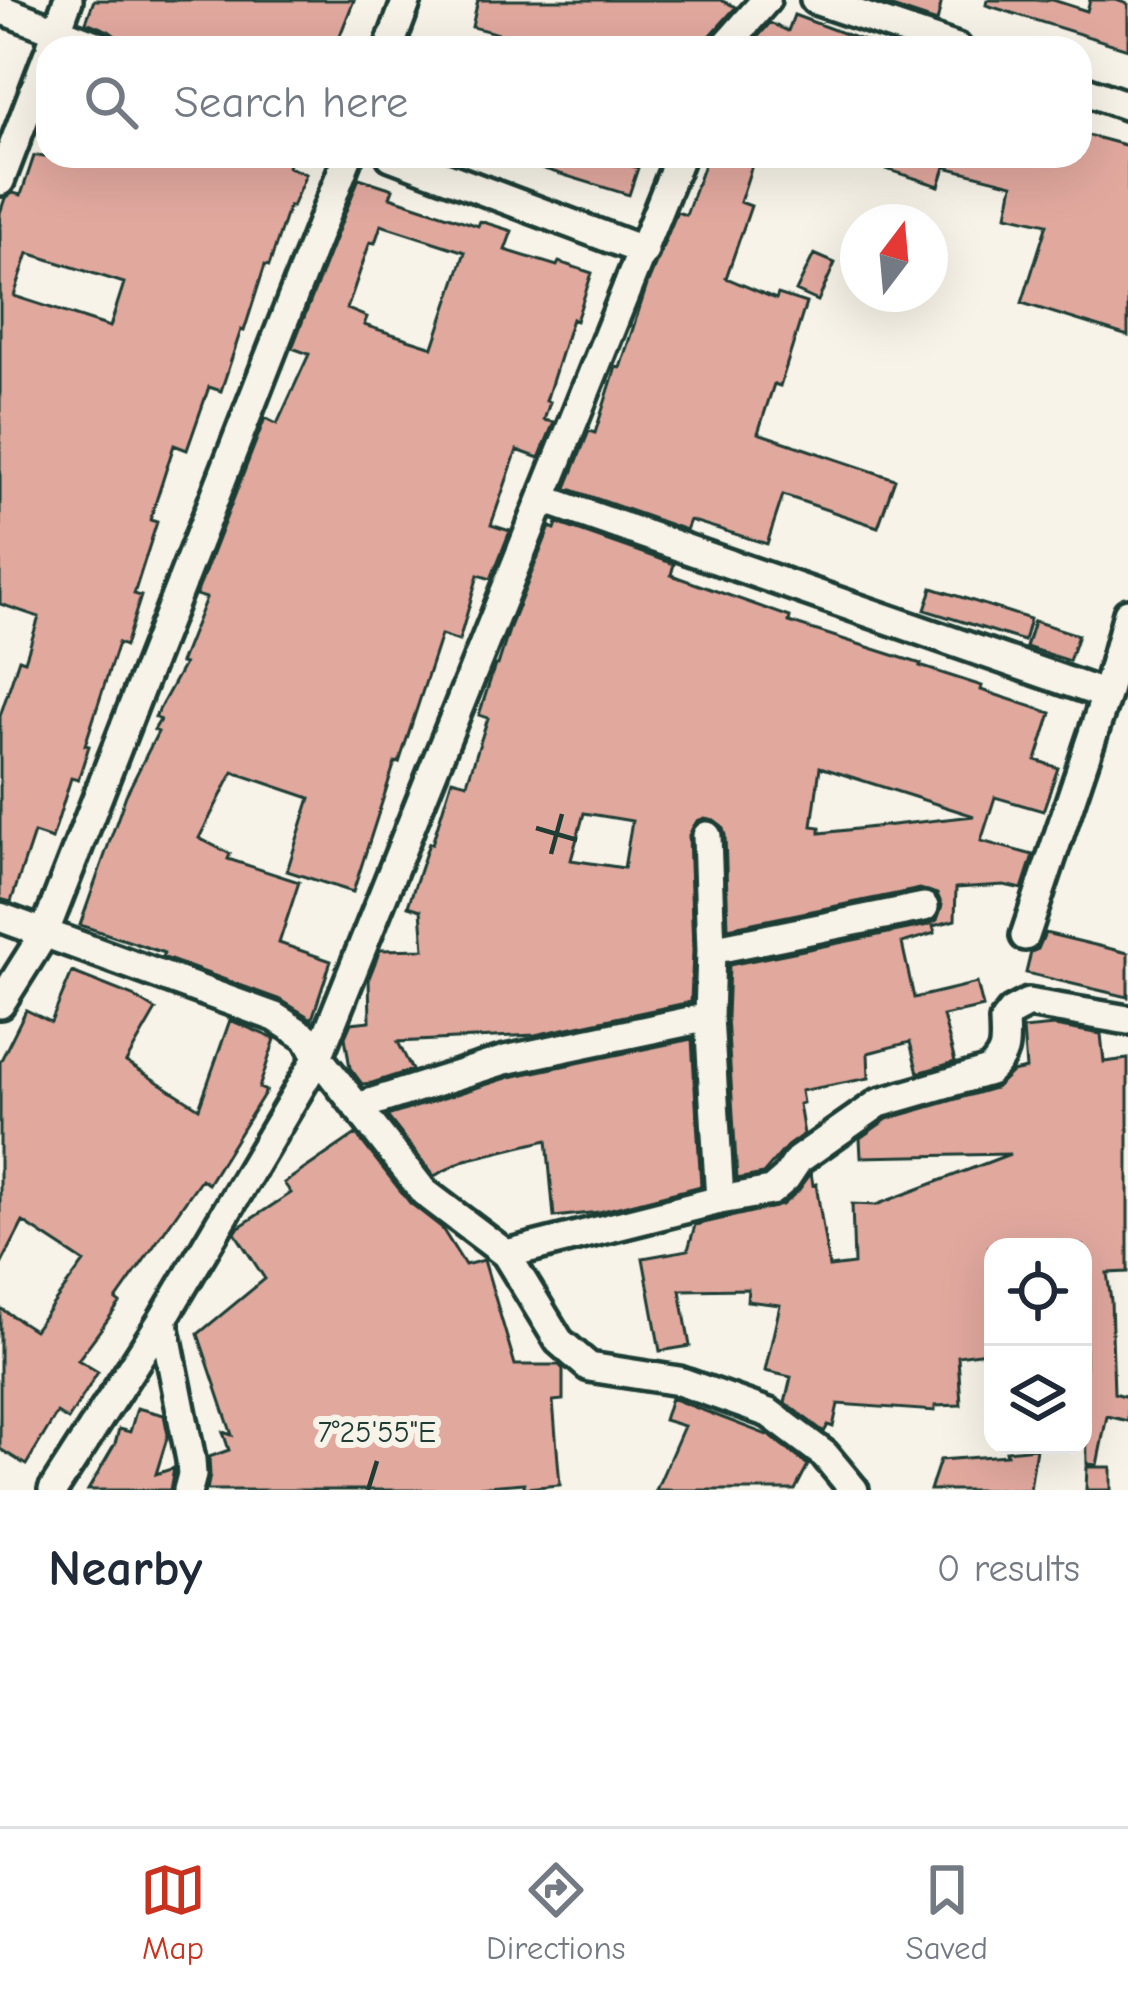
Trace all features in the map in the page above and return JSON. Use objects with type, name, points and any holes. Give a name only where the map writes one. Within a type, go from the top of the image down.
[{"type":"street","points":[[55,36],[68,0]]},
{"type":"street","points":[[394,36],[407,0]]},
{"type":"street","points":[[734,36],[766,0]]},
{"type":"street","points":[[815,0],[922,36]]},
{"type":"street","points":[[0,9],[40,36]]},
{"type":"street","points":[[0,181],[36,86]]},
{"type":"street","points":[[1092,93],[1128,106]]},
{"type":"street","points":[[0,1004],[44,934],[343,168]]},
{"type":"street","points":[[424,168],[644,251]]},
{"type":"street","points":[[53,1490],[163,1319],[318,1057],[675,168]]},
{"type":"street","points":[[543,499],[1106,695]]},
{"type":"street","points":[[1025,937],[1106,695],[1128,613]]},
{"type":"street","points":[[707,836],[709,1017],[719,1200]]},
{"type":"street","points":[[711,950],[924,908]]},
{"type":"street","points":[[0,917],[274,1017],[306,1037],[424,1192],[506,1253],[559,1341],[589,1367],[679,1381],[769,1413],[825,1455],[854,1490]]},
{"type":"street","points":[[506,1253],[771,1190],[798,1160],[879,1103],[989,1071],[1005,1047],[1004,1021],[1028,1003],[1128,1020]]},
{"type":"street","points":[[356,1107],[505,1060],[709,1017]]},
{"type":"street","points":[[163,1319],[191,1460],[188,1490]]},
{"type":"building","points":[[94,0],[354,0],[340,36],[115,36],[86,22]]},
{"type":"building","points":[[478,0],[720,0],[736,7],[710,36],[507,36],[472,27]]},
{"type":"building","points":[[871,0],[942,0],[937,22]]},
{"type":"building","points":[[987,0],[1053,0],[1087,11],[1090,0],[1116,0],[1128,4],[1128,49],[1092,36],[986,5]]},
{"type":"building","points":[[794,15],[851,36],[759,36],[770,23],[788,31]]},
{"type":"building","points":[[1092,136],[1128,146],[1128,336],[1022,303],[1047,224],[1007,215],[1013,184],[949,168],[1092,168]]},
{"type":"building","points":[[34,156],[36,168],[291,168],[306,174],[289,206],[269,266],[265,265],[221,391],[209,387],[187,450],[174,445],[150,520],[157,522],[134,594],[141,596],[125,646],[118,643],[78,780],[71,778],[52,839],[34,833],[11,902],[0,899],[0,716],[39,617],[0,604],[0,213],[5,198],[21,195]],"holes":[[[28,253],[124,283],[110,327],[14,296]]]},
{"type":"building","points":[[541,168],[638,168],[629,195]]},
{"type":"building","points":[[703,168],[751,168],[740,202],[751,206],[726,278],[776,299],[778,294],[806,303],[780,386],[774,384],[758,433],[895,479],[878,527],[783,495],[767,544],[690,520],[686,530],[566,488],[589,431],[595,433],[677,212],[686,215]]},
{"type":"building","points":[[883,168],[945,168],[939,186]]},
{"type":"building","points":[[359,178],[393,189],[390,197],[478,226],[480,221],[512,231],[505,250],[592,273],[546,401],[550,402],[544,420],[554,422],[539,458],[517,450],[491,525],[510,531],[491,579],[478,575],[459,641],[441,635],[353,892],[287,871],[310,798],[233,772],[199,838],[230,854],[228,859],[299,882],[279,943],[331,961],[312,1019],[281,1000],[80,925],[126,795],[158,732],[154,730],[160,720],[155,717],[184,664],[180,663],[206,598],[196,595],[265,418],[277,424],[309,354],[292,348]],"holes":[[[381,225],[465,252],[433,347],[364,325],[367,317],[347,309],[370,242],[375,243]]]},
{"type":"building","points":[[814,254],[835,263],[818,301],[796,291]]},
{"type":"building","points":[[557,523],[674,564],[671,575],[790,617],[789,622],[921,664],[1051,713],[1036,760],[1058,768],[1043,811],[995,797],[981,841],[1033,855],[1022,889],[1004,885],[956,888],[955,920],[933,926],[935,933],[902,943],[914,998],[977,983],[983,1007],[943,1016],[955,1062],[918,1073],[910,1042],[868,1053],[869,1078],[801,1091],[804,1134],[763,1174],[737,1179],[727,1017],[729,965],[928,925],[937,920],[942,905],[937,894],[920,889],[728,928],[725,835],[714,820],[697,821],[689,835],[691,1002],[535,1035],[398,1042],[412,1070],[372,1083],[362,1084],[350,1068],[345,1037],[351,1023],[370,1021],[369,978],[380,950],[424,949],[421,910],[408,906],[452,779],[467,783],[488,718],[479,715],[495,665],[550,527],[555,529]],"holes":[[[820,767],[974,816],[820,833],[820,827],[812,826]],[[584,813],[632,821],[624,868],[571,860]]]},
{"type":"building","points":[[932,588],[1030,619],[1024,641],[925,610]]},
{"type":"building","points":[[1034,621],[1078,635],[1069,661],[1026,647]]},
{"type":"building","points":[[1045,933],[1128,953],[1128,997],[1026,973],[1031,952],[1038,949]]},
{"type":"building","points":[[72,972],[156,1010],[126,1062],[199,1108],[230,1020],[275,1039],[259,1088],[266,1091],[208,1184],[201,1179],[116,1300],[120,1303],[78,1360],[98,1372],[68,1420],[57,1413],[26,1465],[0,1449],[0,1308],[34,1330],[84,1262],[23,1222],[0,1267],[0,1062],[26,1010],[51,1022]]},
{"type":"building","points":[[1054,1026],[1101,1034],[1104,1062],[1128,1059],[1128,1272],[1107,1273],[1114,1393],[1128,1397],[1128,1421],[1107,1416],[1097,1465],[1087,1464],[1087,1454],[1092,1454],[1092,1238],[984,1238],[984,1352],[958,1356],[961,1405],[935,1406],[935,1411],[838,1404],[833,1427],[828,1425],[824,1432],[785,1403],[791,1377],[765,1371],[780,1305],[747,1301],[748,1289],[680,1290],[690,1346],[660,1351],[643,1258],[688,1250],[695,1225],[782,1205],[811,1173],[829,1267],[854,1264],[852,1204],[876,1205],[1010,1154],[861,1157],[860,1138],[887,1119],[995,1088],[1012,1072],[1026,1069],[1023,1029]]},
{"type":"building","points":[[692,1039],[701,1186],[599,1212],[554,1217],[547,1140],[465,1160],[434,1176],[387,1116],[510,1077]]},
{"type":"building","points":[[356,1134],[410,1203],[441,1227],[465,1265],[484,1260],[515,1365],[559,1365],[563,1369],[563,1400],[553,1401],[560,1485],[207,1490],[209,1457],[229,1450],[223,1432],[232,1435],[198,1334],[265,1279],[235,1233],[291,1193],[284,1183]]},
{"type":"building","points":[[671,1398],[770,1436],[808,1465],[795,1490],[656,1490],[684,1426],[664,1420]]},
{"type":"building","points":[[137,1408],[164,1415],[168,1435],[156,1474],[174,1468],[170,1490],[88,1490],[119,1429],[130,1432]]},
{"type":"building","points":[[1035,1454],[1030,1490],[930,1490],[940,1460]]},
{"type":"building","points":[[1087,1467],[1111,1467],[1111,1490],[1086,1490]]}]
